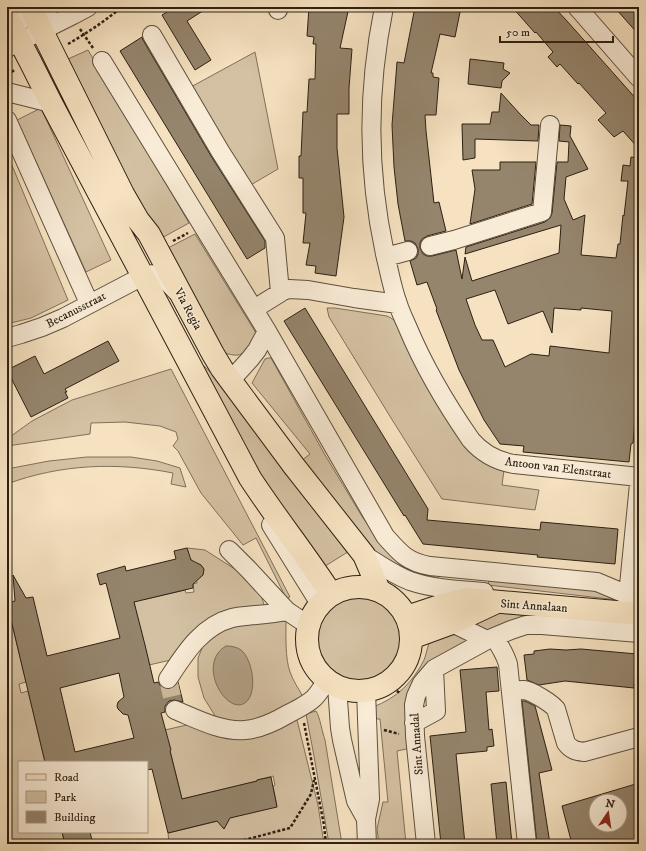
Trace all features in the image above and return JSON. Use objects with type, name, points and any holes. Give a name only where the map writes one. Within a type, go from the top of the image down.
[{"type":"main road","name":"Via Regia","points":[[39,15],[124,194],[152,240],[212,354],[222,370],[294,466],[364,555],[379,590]]},
{"type":"main road","name":"Via Regia","points":[[10,32],[51,103],[238,457],[263,498],[320,576],[326,599]]},
{"type":"main road","points":[[368,587],[379,590],[394,600],[407,617],[411,638],[409,654],[400,672],[388,683],[366,691],[345,689],[332,683],[316,669],[308,651],[308,625],[314,611],[326,599],[345,588],[368,587]]},
{"type":"main road","points":[[407,617],[443,605],[468,599],[497,602]]},
{"type":"main road","name":"Sint Annalaan","points":[[411,638],[452,623],[497,602],[633,604]]},
{"type":"street","points":[[10,32],[39,15],[88,7]]},
{"type":"street","name":"Antoon van Elenstraat","points":[[384,7],[373,75],[370,132],[372,173],[380,232],[398,304],[416,347],[440,393],[471,440],[488,456],[514,464],[639,477]]},
{"type":"street","points":[[577,7],[639,78]]},
{"type":"street","points":[[152,35],[220,150],[275,238],[280,292]]},
{"type":"street","points":[[102,61],[254,309],[386,536],[394,547],[407,558],[427,565],[597,582],[633,604],[639,484]]},
{"type":"street","points":[[7,92],[51,103]]},
{"type":"street","points":[[7,120],[89,303]]},
{"type":"street","points":[[430,246],[454,240],[542,212],[550,125]]},
{"type":"street","points":[[386,257],[408,251]]},
{"type":"street","points":[[143,276],[149,274],[161,277],[181,295]]},
{"type":"street","name":"Becanusstraat","points":[[7,338],[42,327],[62,318],[143,276]]},
{"type":"street","points":[[254,309],[280,292],[295,288],[398,304]]},
{"type":"street","points":[[230,380],[257,350],[267,331]]},
{"type":"street","points":[[230,550],[287,611],[308,625]]},
{"type":"street","points":[[364,555],[396,575],[409,580],[441,588],[485,592],[497,602]]},
{"type":"street","points":[[168,680],[189,649],[209,628],[220,622],[233,618],[287,611]]},
{"type":"street","points":[[452,623],[490,639],[502,648],[505,655],[508,664],[527,844]]},
{"type":"street","name":"Sint Annalaan","points":[[490,639],[518,627],[534,625],[639,633]]},
{"type":"street","name":"Sint Annadal","points":[[426,844],[414,723],[414,706],[417,694],[422,683],[434,669],[490,639]]},
{"type":"street","points":[[175,710],[221,728],[245,730],[263,726],[301,707],[332,683],[342,740],[356,801],[366,819]]},
{"type":"street","points":[[511,691],[526,690],[553,706],[556,709],[566,743],[576,751],[584,752],[639,737]]},
{"type":"street","points":[[366,691],[370,799],[366,819],[367,844]]},
{"type":"path","points":[[84,35],[107,20],[122,7]]},
{"type":"path","points":[[301,707],[324,825],[326,844]]},
{"type":"path","points":[[228,844],[290,828],[311,794],[315,778]]},
{"type":"green space","points":[[88,50],[189,223],[158,240],[68,59]]},
{"type":"green space","points":[[255,52],[278,169],[249,186],[189,88]]},
{"type":"green space","points":[[41,108],[111,260],[86,272],[17,120]]},
{"type":"green space","points":[[11,163],[68,300],[31,318],[7,324],[7,165]]},
{"type":"green space","points":[[195,234],[256,333],[247,350],[239,355],[228,354],[220,351],[164,250]]},
{"type":"green space","points":[[327,308],[387,316],[396,322],[416,364],[504,470],[502,485],[539,490],[535,510],[442,499],[329,317]]},
{"type":"green space","points":[[271,358],[325,455],[363,518],[373,532],[391,551],[595,587],[618,600],[488,585],[489,579],[439,574],[437,583],[417,578],[373,552],[301,461],[310,454],[252,383],[265,359]]},
{"type":"green space","points":[[204,366],[218,379],[225,392],[351,550],[322,568],[262,486],[200,369]]},
{"type":"green space","points":[[171,369],[290,597],[286,598],[256,538],[243,545],[201,493],[178,451],[173,446],[178,439],[176,432],[160,426],[125,422],[91,423],[90,434],[7,446],[7,439],[32,421],[72,400]]},
{"type":"green space","points":[[87,457],[131,457],[157,461],[180,468],[186,487],[171,484],[173,473],[152,469],[110,466],[48,472],[7,484],[7,469],[49,461]]},
{"type":"green space","points":[[187,548],[205,550],[241,573],[260,592],[266,611],[250,612],[175,659],[149,665],[132,595],[146,599],[185,590],[186,593],[194,592],[193,584],[197,583],[196,578],[202,575],[203,568],[198,564],[193,564],[192,560],[190,560]]},
{"type":"green space","points":[[360,595],[377,598],[391,608],[401,622],[404,639],[401,656],[391,670],[377,680],[360,683],[343,680],[329,670],[319,656],[316,639],[319,622],[329,608],[343,598]]},
{"type":"green space","points":[[7,603],[26,682],[19,684],[21,693],[28,691],[45,761],[18,761],[18,833],[62,833],[65,844],[7,844]]},
{"type":"green space","points":[[497,613],[621,622],[538,621],[430,668],[411,748],[397,751],[406,844],[379,844],[377,829],[383,802],[388,802],[380,719],[370,719],[373,707],[397,694],[415,675],[424,660],[431,639]]},
{"type":"green space","points":[[286,621],[288,666],[303,697],[248,727],[217,719],[204,698],[198,677],[198,658],[205,641],[228,623]]},
{"type":"green space","points":[[316,711],[325,740],[342,844],[329,844],[306,714]]},
{"type":"green space","points":[[291,718],[297,720],[318,805],[324,844],[169,844],[168,833],[218,821],[222,825],[228,818],[277,806],[273,786],[275,785],[273,776],[182,799],[165,730],[191,724],[216,735]]},
{"type":"shaded area","points":[[226,646],[238,648],[249,661],[253,686],[248,700],[243,704],[236,705],[228,701],[216,684],[214,663],[218,654]]},
{"type":"building","points":[[175,7],[209,7],[187,21],[211,60],[195,70],[162,15]]},
{"type":"building","points":[[309,7],[349,7],[340,48],[352,49],[349,114],[337,114],[337,148],[344,217],[336,276],[315,273],[316,266],[306,265],[310,243],[303,243],[306,213],[303,213],[303,178],[299,178],[299,156],[301,156],[303,112],[307,112],[309,79],[315,79],[316,44],[313,44],[314,37],[307,36]]},
{"type":"building","points":[[415,7],[461,7],[455,37],[440,34],[431,73],[433,73],[433,77],[439,78],[436,115],[425,115],[434,203],[439,202],[446,231],[427,236],[422,239],[420,248],[423,254],[427,256],[456,250],[462,279],[465,257],[472,281],[559,253],[561,225],[465,254],[466,247],[545,222],[550,218],[552,213],[557,162],[568,162],[569,142],[559,141],[560,125],[571,126],[570,136],[588,169],[566,177],[564,199],[573,220],[585,215],[581,255],[616,258],[618,244],[620,244],[628,181],[621,181],[623,165],[630,166],[631,157],[639,158],[639,380],[633,443],[631,444],[629,462],[523,452],[524,446],[500,444],[484,420],[459,370],[427,282],[417,285],[410,261],[416,258],[418,249],[415,243],[405,241],[398,204],[392,125],[397,62],[404,63]],"holes":[[[495,290],[508,324],[543,311],[552,333],[554,308],[581,310],[581,308],[612,311],[609,353],[550,346],[549,356],[531,354],[505,367],[493,340],[482,340],[466,299]]]},
{"type":"building","points":[[512,7],[554,7],[567,21],[639,102],[639,149],[623,131],[614,137],[598,120],[606,113],[560,64],[557,67],[548,57],[553,52]]},
{"type":"building","points":[[639,7],[639,35],[616,9]]},
{"type":"building","points":[[142,37],[211,156],[265,241],[265,248],[247,259],[120,51]]},
{"type":"building","points":[[470,59],[504,63],[503,69],[510,73],[502,81],[501,88],[468,84]]},
{"type":"building","points":[[501,93],[531,125],[539,125],[538,141],[475,139],[475,158],[463,160],[462,124],[490,124],[492,112],[499,112]]},
{"type":"building","points":[[500,162],[536,162],[532,204],[470,224],[475,189],[472,170],[500,170]]},
{"type":"building","points":[[305,308],[428,509],[427,520],[540,530],[541,522],[618,529],[615,564],[423,544],[405,515],[404,516],[284,321]]},
{"type":"building","points":[[108,341],[119,361],[65,389],[68,398],[31,417],[7,370],[35,356],[44,374]]},
{"type":"building","points":[[187,548],[191,560],[201,565],[204,569],[203,575],[193,584],[193,588],[134,602],[154,683],[158,682],[162,688],[168,689],[173,688],[178,682],[183,702],[174,700],[169,701],[165,706],[165,712],[161,713],[182,799],[271,777],[277,807],[230,818],[224,829],[217,821],[168,833],[152,769],[148,770],[148,761],[45,761],[7,603],[15,601],[13,575],[26,598],[33,597],[47,656],[120,638],[106,583],[100,585],[97,574],[125,566],[126,571],[176,559],[174,551]],"holes":[[[119,673],[124,697],[118,702],[118,709],[123,714],[128,715],[134,738],[75,752],[60,688]]]},
{"type":"building","points":[[550,649],[581,649],[637,654],[636,657],[639,657],[639,684],[634,684],[634,688],[565,681],[539,685],[527,680],[524,655],[534,654],[534,651]]},
{"type":"building","points":[[497,667],[499,691],[486,692],[489,730],[492,729],[494,746],[487,747],[487,751],[456,754],[465,844],[441,844],[430,736],[466,732],[460,670]]},
{"type":"building","points":[[522,701],[535,706],[552,770],[539,773],[550,844],[537,844]]},
{"type":"building","points":[[506,782],[512,844],[497,844],[491,784]]},
{"type":"building","points":[[639,783],[639,844],[572,844],[562,806],[588,798],[588,833],[628,833],[628,793],[606,793]]},
{"type":"building","points":[[62,833],[90,833],[93,844],[65,844]]},
{"type":"tunnel","points":[[168,679],[175,710]]}]
